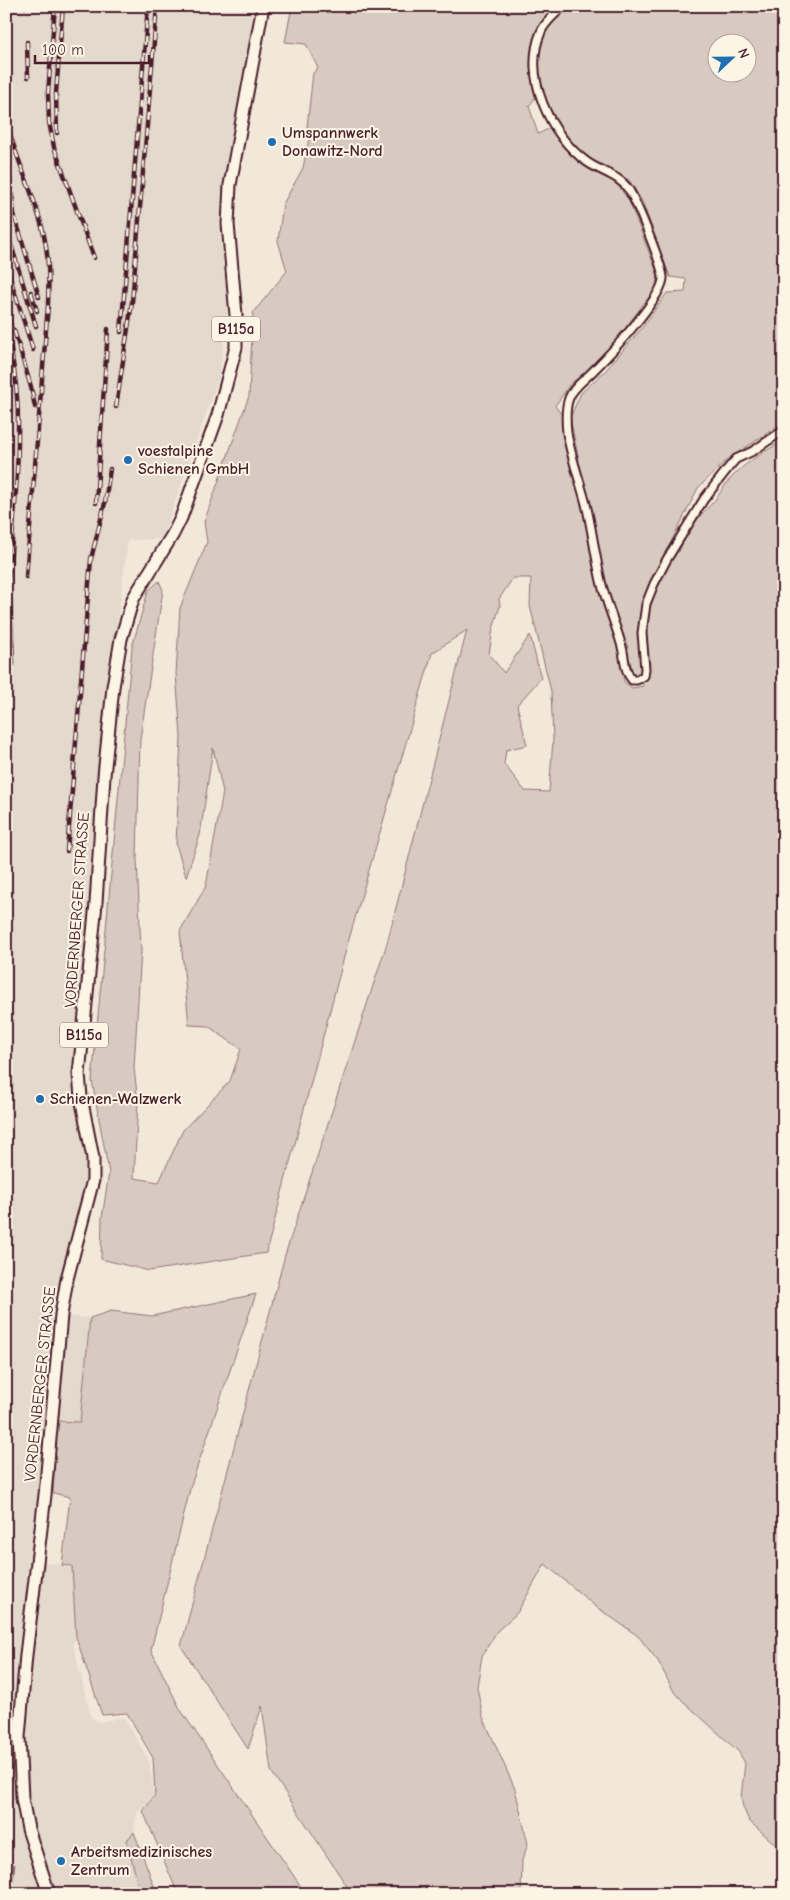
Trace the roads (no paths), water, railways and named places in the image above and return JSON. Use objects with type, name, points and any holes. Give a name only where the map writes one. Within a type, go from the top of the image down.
[{"type":"main road","name":"VORDERNBERGER STRASSE","points":[[49,1894],[28,1829],[22,1798],[19,1737],[26,1655],[46,1495],[64,1296],[93,1180],[93,1158],[81,1097],[80,1074],[96,903],[109,726],[121,639],[128,611],[139,587],[163,552],[181,518],[218,415],[236,347],[236,315],[228,224],[230,185],[263,6]]},
{"type":"street","points":[[564,6],[556,12],[541,31],[537,46],[535,68],[540,101],[552,125],[566,143],[587,162],[618,179],[628,189],[663,277],[662,287],[633,327],[582,381],[569,398],[567,413],[567,432],[586,506],[601,581],[622,648],[628,676],[632,680],[637,680],[644,676],[642,633],[646,604],[654,584],[675,544],[715,482],[729,466],[736,459],[753,451],[784,430]]},
{"type":"waterway","points":[[11,1894],[14,1865]]},
{"type":"railway","points":[[6,27],[11,6]]},
{"type":"railway","points":[[55,6],[48,93],[49,122],[54,147],[94,258]]},
{"type":"railway","points":[[57,133],[56,93],[63,6]]},
{"type":"railway","points":[[121,332],[148,6]]},
{"type":"railway","points":[[116,407],[132,302],[157,6]]},
{"type":"railway","points":[[27,42],[28,77]]},
{"type":"railway","points":[[6,120],[34,200],[46,246],[48,266],[48,305],[26,577]]},
{"type":"railway","points":[[6,138],[14,214],[39,297]]},
{"type":"railway","points":[[6,228],[36,326]]},
{"type":"railway","points":[[6,265],[33,350]]},
{"type":"railway","points":[[31,292],[37,311]]},
{"type":"railway","points":[[7,310],[12,330]]},
{"type":"railway","points":[[6,322],[18,409],[16,491],[6,608]]},
{"type":"railway","points":[[96,503],[108,329]]},
{"type":"railway","points":[[14,330],[35,407]]},
{"type":"railway","points":[[6,421],[6,512]]},
{"type":"railway","points":[[67,851],[91,559],[105,503],[110,469]]},
{"type":"railway","points":[[10,599],[13,664]]},
{"type":"place","name":"Umspannwerk Donawitz-Nord","points":[[272,142]]},
{"type":"place","name":"voestalpine Schienen GmbH","points":[[128,460]]},
{"type":"place","name":"Schienen-Walzwerk","points":[[40,1099]]},
{"type":"place","name":"Arbeitsmedizinisches Zentrum","points":[[61,1861]]}]
